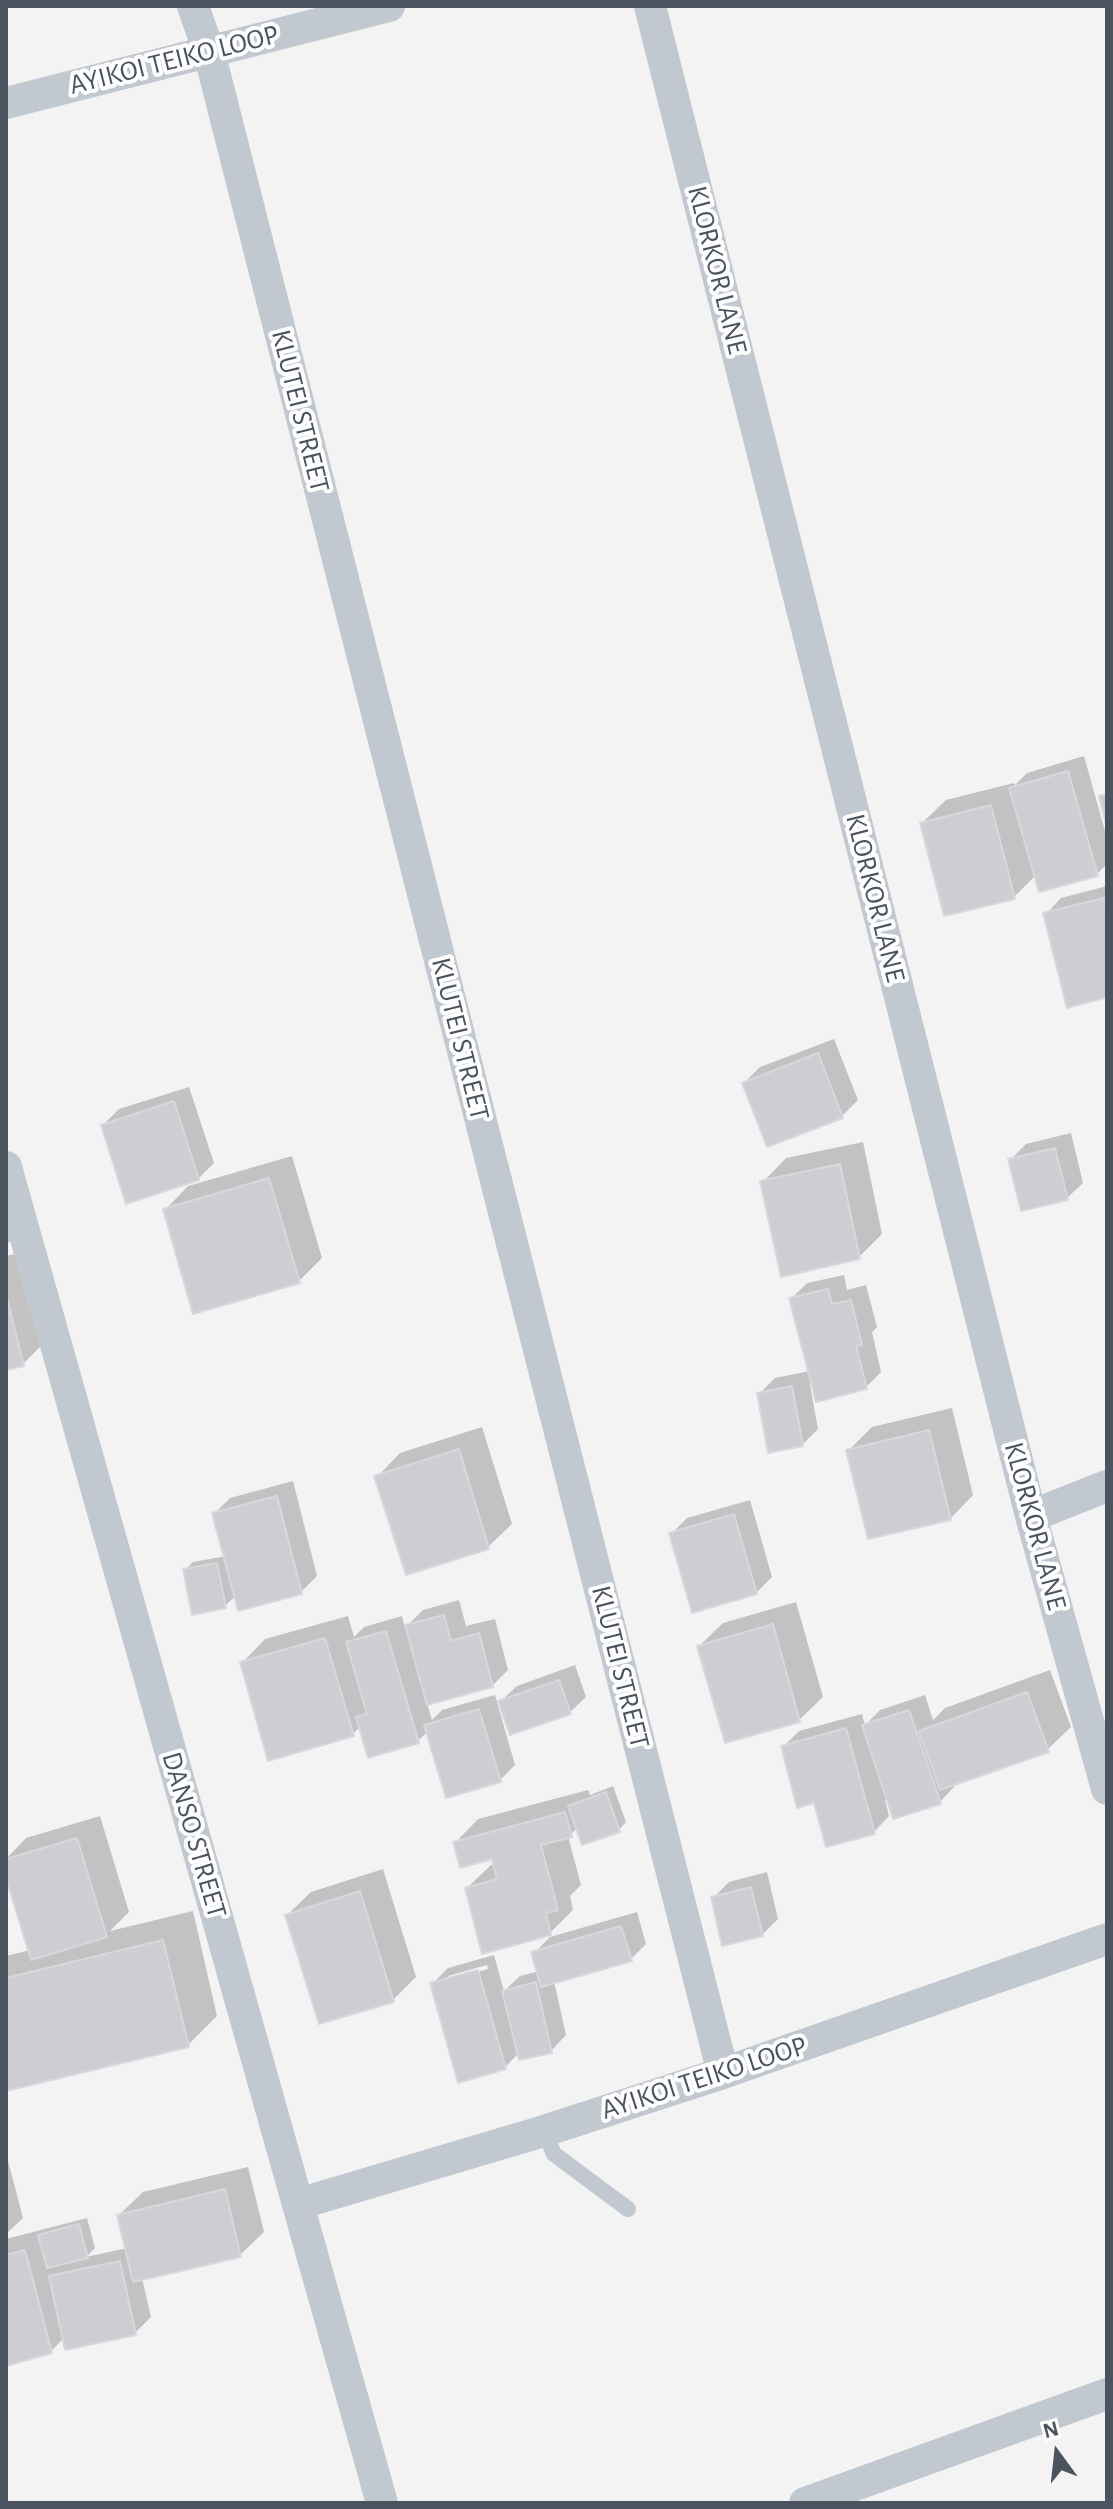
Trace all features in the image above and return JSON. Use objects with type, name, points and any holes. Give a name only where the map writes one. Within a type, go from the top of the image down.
[{"type":"street","name":"KLUTEI STREET","points":[[193,6],[209,52],[723,2073]]},
{"type":"street","name":"AYIKOI TEIKO LOOP","points":[[6,103],[389,6]]},
{"type":"street","name":"KLORKOR LANE","points":[[650,6],[1031,1516],[1107,1789]]},
{"type":"street","name":"DANSO STREET","points":[[6,1167],[382,2503]]},
{"type":"street","points":[[1031,1516],[1107,1486]]},
{"type":"street","name":"AYIKOI TEIKO LOOP","points":[[298,2204],[544,2131],[723,2073],[1107,1939]]},
{"type":"street","points":[[805,2503],[1107,2394]]},
{"type":"lane","points":[[544,2131],[554,2154],[628,2209]]},
{"type":"building","points":[[1068,771],[1098,876],[1039,892],[1009,788]]},
{"type":"building","points":[[1107,794],[1107,828],[1099,796]]},
{"type":"building","points":[[991,805],[1015,899],[944,916],[920,823]]},
{"type":"building","points":[[1104,898],[1107,910],[1107,997],[1067,1008],[1043,913]]},
{"type":"building","points":[[818,1053],[843,1118],[767,1147],[742,1083]]},
{"type":"building","points":[[174,1101],[199,1180],[126,1204],[101,1125]]},
{"type":"building","points":[[1055,1148],[1068,1200],[1021,1211],[1008,1159]]},
{"type":"building","points":[[840,1164],[860,1259],[781,1277],[760,1181]]},
{"type":"building","points":[[269,1178],[300,1283],[193,1314],[163,1209]]},
{"type":"building","points":[[828,1289],[832,1304],[851,1300],[862,1345],[856,1346],[867,1389],[816,1402],[789,1298]]},
{"type":"building","points":[[6,1294],[24,1366],[6,1370]]},
{"type":"building","points":[[792,1386],[803,1446],[768,1453],[757,1393]]},
{"type":"building","points":[[929,1430],[951,1520],[868,1539],[846,1450]]},
{"type":"building","points":[[459,1449],[489,1549],[406,1575],[374,1476]]},
{"type":"building","points":[[277,1496],[302,1594],[238,1611],[212,1513]]},
{"type":"building","points":[[734,1514],[757,1594],[692,1613],[669,1533]]},
{"type":"building","points":[[217,1563],[226,1608],[192,1615],[183,1569]]},
{"type":"building","points":[[444,1615],[451,1641],[479,1633],[493,1687],[427,1705],[405,1625]]},
{"type":"building","points":[[773,1624],[800,1722],[725,1743],[697,1646]]},
{"type":"building","points":[[386,1631],[419,1743],[368,1758],[356,1717],[367,1714],[346,1642]]},
{"type":"building","points":[[325,1638],[354,1736],[268,1761],[240,1662]]},
{"type":"building","points":[[559,1680],[571,1714],[510,1735],[498,1701]]},
{"type":"building","points":[[1027,1692],[1049,1752],[940,1790],[919,1731]]},
{"type":"building","points":[[479,1709],[501,1782],[446,1798],[424,1725]]},
{"type":"building","points":[[909,1710],[941,1804],[893,1819],[862,1725]]},
{"type":"building","points":[[846,1728],[875,1834],[826,1847],[814,1803],[797,1808],[781,1746]]},
{"type":"building","points":[[606,1792],[620,1832],[582,1845],[568,1806]]},
{"type":"building","points":[[565,1812],[572,1837],[541,1845],[558,1910],[546,1913],[551,1935],[482,1954],[465,1888],[497,1879],[492,1859],[460,1868],[453,1842]]},
{"type":"building","points":[[77,1838],[107,1937],[31,1960],[6,1878],[6,1859]]},
{"type":"building","points":[[751,1887],[763,1936],[722,1946],[711,1897]]},
{"type":"building","points":[[360,1891],[394,2002],[319,2024],[285,1915]]},
{"type":"building","points":[[621,1926],[632,1961],[541,1987],[531,1952]]},
{"type":"building","points":[[163,1940],[189,2047],[6,2091],[6,1978]]},
{"type":"building","points":[[478,1970],[506,2069],[458,2083],[430,1983]]},
{"type":"building","points":[[536,1982],[552,2053],[519,2060],[502,1991]]},
{"type":"building","points":[[225,2189],[241,2257],[133,2282],[117,2215]]},
{"type":"building","points":[[79,2224],[88,2258],[47,2268],[38,2235]]},
{"type":"building","points":[[25,2250],[52,2353],[6,2366],[6,2255]]},
{"type":"building","points":[[120,2261],[136,2335],[65,2350],[49,2276]]}]
